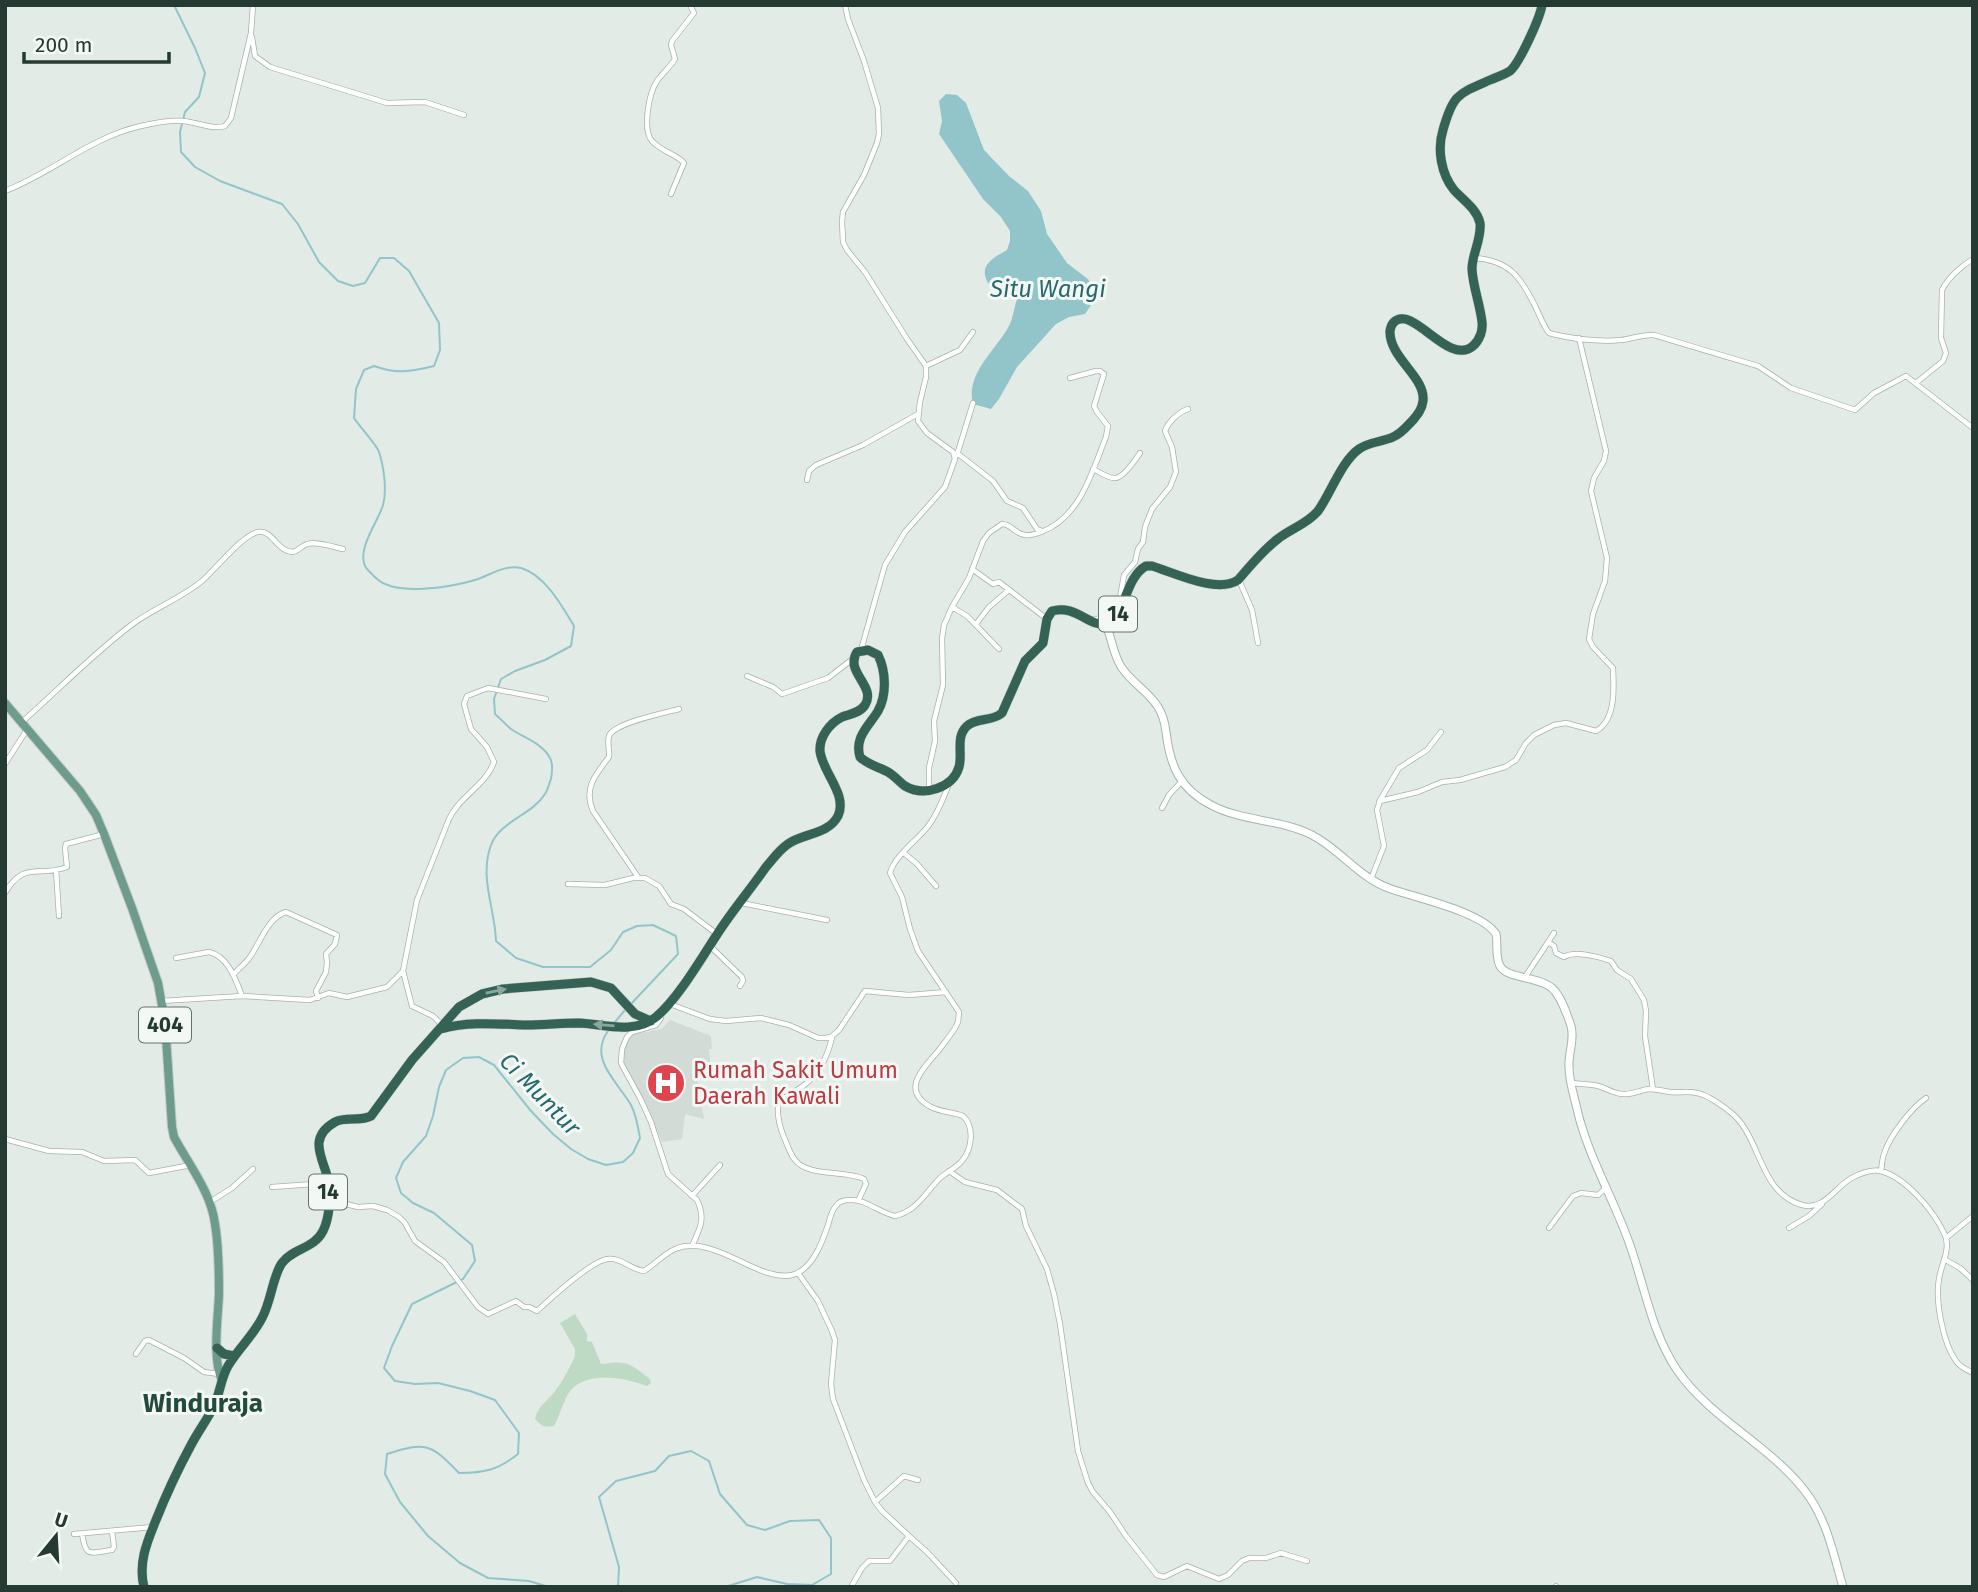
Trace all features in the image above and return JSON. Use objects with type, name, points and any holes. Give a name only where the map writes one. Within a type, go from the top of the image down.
[{"type":"highway","points":[[1238,579],[1276,539],[1304,523],[1317,511],[1358,450],[1400,433],[1419,414],[1423,402],[1422,390],[1399,357],[1390,334],[1392,323],[1397,319],[1407,319],[1449,347],[1465,350],[1476,343],[1482,330],[1474,279],[1479,220],[1474,210],[1452,188],[1448,180],[1440,154],[1442,133],[1451,106],[1460,94],[1508,72],[1516,64],[1542,5]]},
{"type":"highway","name":"14","points":[[1047,619],[1052,611],[1062,609],[1106,624],[1119,613],[1133,578],[1146,566],[1218,586],[1232,584],[1238,579]]},
{"type":"highway","points":[[442,1028],[467,1024],[581,1023],[626,1028],[651,1021],[669,1004],[740,902],[783,848],[797,839],[826,828],[837,816],[840,803],[838,794],[823,763],[820,748],[821,740],[837,720],[860,710],[867,701],[867,690],[854,667],[857,652],[868,650],[878,655],[884,680],[881,703],[859,742],[860,757],[892,774],[905,786],[929,790],[950,783],[960,766],[963,731],[971,723],[999,717],[1002,713],[1025,662],[1043,643],[1047,619]]},
{"type":"highway","name":"14","points":[[144,1587],[142,1562],[153,1527],[175,1475],[214,1404],[220,1377],[256,1329],[268,1308],[282,1262],[316,1242],[326,1225],[328,1183],[318,1152],[324,1133],[339,1121],[360,1120],[371,1116],[404,1071],[459,1007],[482,994],[503,989],[580,981],[598,983],[614,990],[631,1011],[651,1021]]},
{"type":"highway","points":[[217,1348],[224,1354],[234,1356]]},
{"type":"main road","points":[[1106,624],[1115,657],[1121,667],[1159,709],[1166,728],[1172,761],[1181,782],[1197,796],[1218,809],[1240,817],[1293,828],[1311,835],[1381,886],[1483,921],[1496,934],[1501,968],[1508,973],[1549,986],[1559,998],[1572,1031],[1569,1063],[1578,1113],[1638,1265],[1658,1334],[1676,1368],[1700,1397],[1781,1465],[1810,1497],[1830,1538],[1843,1587]]},
{"type":"main road","name":"404","points":[[5,703],[80,790],[96,815],[158,983],[165,1022],[174,1137],[210,1202],[215,1224],[220,1377]]},
{"type":"street","points":[[5,191],[110,136],[139,126],[186,121],[222,128],[229,122],[251,33],[253,5]]},
{"type":"street","points":[[671,194],[684,163],[666,153],[652,140],[647,116],[655,85],[675,59],[672,41],[694,13],[690,5]]},
{"type":"street","points":[[845,5],[878,108],[879,134],[864,175],[843,212],[843,242],[926,366],[918,414],[921,426],[956,456],[993,481],[1007,500],[1023,508],[1037,529],[1042,531]]},
{"type":"street","points":[[251,33],[255,56],[270,67],[387,103],[425,102],[464,115]]},
{"type":"street","points":[[1474,258],[1494,260],[1510,269],[1528,292],[1549,332],[1579,338],[1622,340],[1654,335],[1758,366],[1791,388],[1852,410],[1857,409],[1874,393],[1908,376],[1973,428]]},
{"type":"street","points":[[1916,383],[1945,357],[1946,349],[1941,338],[1942,290],[1945,284],[1973,259]]},
{"type":"street","points":[[926,366],[960,350],[973,332]]},
{"type":"street","points":[[1378,803],[1442,782],[1460,780],[1505,767],[1516,760],[1534,735],[1554,725],[1566,723],[1596,731],[1608,717],[1612,705],[1613,670],[1589,639],[1605,581],[1607,558],[1591,491],[1606,451],[1579,338]]},
{"type":"street","points":[[929,790],[929,768],[935,741],[934,720],[943,685],[943,632],[983,541],[1002,524],[1007,524],[1025,535],[1042,531],[1060,522],[1073,509],[1108,431],[1107,422],[1094,406],[1104,374],[1096,371],[1070,378]]},
{"type":"street","points":[[861,650],[881,574],[905,532],[945,486],[973,403]]},
{"type":"street","points":[[1092,620],[1109,616],[1119,601],[1124,578],[1136,561],[1138,549],[1143,542],[1149,515],[1155,503],[1170,487],[1176,472],[1165,428],[1188,409]]},
{"type":"street","points":[[807,480],[816,465],[861,446],[918,414]]},
{"type":"street","points":[[1093,469],[1117,478],[1133,464],[1140,453]]},
{"type":"street","points":[[5,764],[25,725],[120,634],[140,618],[201,581],[253,534],[267,533],[279,547],[291,552],[312,544],[343,550]]},
{"type":"street","points":[[972,569],[992,584],[999,582],[1047,619]]},
{"type":"street","points":[[1238,579],[1252,610],[1258,643]]},
{"type":"street","points":[[975,624],[989,607],[1009,590]]},
{"type":"street","points":[[952,607],[964,614],[999,649]]},
{"type":"street","points":[[747,676],[773,687],[781,694],[828,678],[854,658]]},
{"type":"street","points":[[162,1001],[242,996],[310,1000],[329,993],[349,997],[387,987],[403,971],[417,900],[451,815],[493,765],[491,752],[471,729],[464,702],[469,694],[485,688],[546,699]]},
{"type":"street","points":[[638,877],[589,803],[591,782],[609,757],[611,733],[630,722],[679,709]]},
{"type":"street","points":[[1371,880],[1384,846],[1378,803],[1399,768],[1427,750],[1441,732]]},
{"type":"street","points":[[1162,808],[1181,782]]},
{"type":"street","points":[[328,1205],[373,1206],[395,1214],[405,1223],[415,1241],[441,1259],[478,1307],[488,1314],[516,1301],[536,1311],[560,1289],[605,1259],[614,1259],[644,1271],[673,1250],[692,1246],[733,1257],[776,1276],[797,1273],[807,1266],[816,1253],[836,1205],[846,1200],[858,1201],[891,1216],[901,1215],[915,1207],[936,1182],[959,1164],[967,1153],[971,1135],[963,1116],[937,1110],[916,1095],[915,1087],[919,1074],[958,1022],[959,1012],[918,951],[902,897],[890,873],[892,866],[935,816],[950,783]]},
{"type":"street","points":[[5,893],[20,874],[64,869],[68,866],[66,844],[104,834]]},
{"type":"street","points":[[904,853],[936,886]]},
{"type":"street","points":[[55,870],[59,916]]},
{"type":"street","points":[[568,884],[605,886],[638,877],[653,881],[671,904],[684,909],[717,934]]},
{"type":"street","points":[[740,902],[827,920]]},
{"type":"street","points":[[234,974],[247,960],[272,922],[286,912],[337,935],[335,944],[326,954],[327,969],[316,991],[318,998]]},
{"type":"street","points":[[1525,977],[1554,933]]},
{"type":"street","points":[[1548,942],[1564,957],[1570,953],[1592,955],[1611,961],[1617,970],[1628,975],[1634,982],[1645,1003],[1645,1036],[1653,1089]]},
{"type":"street","points":[[710,945],[742,977],[740,986]]},
{"type":"street","points":[[176,958],[212,952],[234,974],[242,996]]},
{"type":"street","points":[[403,971],[412,1006],[433,1016],[442,1028]]},
{"type":"street","points":[[669,1004],[710,1020],[761,1018],[825,1038],[839,1030],[865,991],[909,995],[946,992]]},
{"type":"street","points":[[660,1014],[661,1018],[656,1025],[632,1032],[627,1037],[620,1056],[621,1063],[652,1122],[668,1174],[699,1205],[702,1215],[700,1230],[692,1246]]},
{"type":"street","points":[[833,1035],[830,1049],[821,1066],[804,1086],[779,1102],[778,1116],[790,1153],[798,1164],[809,1169],[855,1175],[864,1179],[866,1184],[858,1201]]},
{"type":"street","points":[[1571,1083],[1594,1085],[1624,1094],[1653,1089],[1698,1093],[1721,1105],[1739,1119],[1770,1180],[1781,1194],[1809,1207],[1825,1201]]},
{"type":"street","points":[[1881,1171],[1883,1155],[1890,1142],[1907,1116],[1926,1098]]},
{"type":"street","points":[[5,1139],[52,1152],[84,1153],[104,1161],[135,1160],[149,1173],[191,1165]]},
{"type":"street","points":[[692,1196],[720,1165]]},
{"type":"street","points":[[210,1202],[228,1191],[253,1169]]},
{"type":"street","points":[[949,1171],[965,1182],[997,1190],[1010,1202],[1021,1207],[1026,1226],[1047,1269],[1054,1294],[1079,1451],[1088,1483],[1157,1575],[1164,1577],[1187,1566],[1219,1579],[1228,1576],[1242,1561],[1281,1553],[1307,1561]]},
{"type":"street","points":[[1789,1228],[1809,1216],[1852,1178],[1881,1171],[1901,1182],[1922,1199],[1947,1238],[1937,1288],[1944,1334],[1957,1363],[1973,1373]]},
{"type":"street","points":[[272,1187],[328,1183]]},
{"type":"street","points":[[1549,1228],[1573,1196],[1581,1193],[1599,1195],[1606,1187]]},
{"type":"street","points":[[1947,1238],[1973,1216]]},
{"type":"street","points":[[1944,1259],[1973,1280]]},
{"type":"street","points":[[797,1273],[818,1301],[832,1331],[835,1345],[831,1384],[836,1409],[875,1502],[956,1583]]},
{"type":"street","points":[[136,1354],[145,1341],[149,1340],[204,1372],[220,1377]]},
{"type":"street","points":[[875,1502],[904,1476],[918,1480]]},
{"type":"street","points":[[74,1534],[153,1527]]},
{"type":"street","points":[[82,1534],[86,1551],[92,1553],[113,1549],[112,1531]]},
{"type":"street","points":[[851,1587],[866,1563],[890,1560],[909,1536]]},
{"type":"shaded area","name":"Rumah Sakit Umum Daerah Kawali","points":[[670,1020],[711,1036],[711,1075],[697,1079],[704,1119],[685,1114],[682,1139],[662,1142],[646,1104],[626,1071],[623,1056],[627,1041],[634,1034],[662,1029]]},
{"type":"green space","points":[[575,1314],[587,1334],[587,1341],[592,1342],[601,1364],[627,1364],[650,1379],[651,1383],[647,1386],[629,1380],[588,1380],[571,1390],[554,1426],[546,1427],[535,1419],[536,1414],[561,1383],[575,1356],[575,1349],[560,1323]]},
{"type":"water","name":"Situ Wangi","points":[[946,94],[957,95],[966,103],[984,150],[1028,191],[1041,211],[1047,234],[1067,263],[1089,280],[1091,305],[1085,314],[1069,317],[1056,324],[1017,367],[991,409],[973,404],[973,383],[977,372],[1012,320],[1017,299],[1012,290],[988,283],[985,277],[988,263],[1007,250],[1010,231],[1001,217],[983,199],[939,134],[942,121],[939,101]]},
{"type":"waterway","name":"Ci Muntur","points":[[174,5],[205,73],[199,97],[185,112],[180,132],[181,152],[195,167],[220,181],[282,204],[298,224],[319,262],[338,281],[353,286],[365,283],[380,258],[394,258],[409,271],[439,323],[440,350],[434,366],[403,371],[374,366],[364,370],[356,389],[354,418],[379,452],[385,486],[383,505],[369,535],[363,559],[369,571],[385,584],[409,589],[452,585],[475,580],[503,569],[521,568],[545,584],[574,626],[571,646],[501,679],[494,699],[495,714],[511,729],[542,748],[550,758],[552,768],[545,794],[495,837],[488,857],[487,881],[496,941],[516,958],[543,967],[590,967],[611,950],[623,932],[637,926],[653,925],[676,936],[678,954],[630,1005]]},
{"type":"waterway","name":"Ci Muntur","points":[[614,1023],[626,1009]]},
{"type":"waterway","name":"Ci Muntur","points":[[549,1587],[529,1581],[488,1578],[460,1563],[428,1536],[400,1502],[385,1474],[387,1454],[411,1447],[434,1451],[459,1473],[490,1470],[518,1454],[519,1433],[495,1400],[438,1383],[395,1381],[384,1368],[412,1304],[463,1279],[475,1261],[472,1245],[434,1213],[413,1203],[401,1193],[396,1178],[403,1162],[426,1136],[446,1070],[463,1058],[479,1057],[494,1065],[531,1111],[571,1149],[606,1165],[623,1162],[633,1153],[640,1138],[633,1109],[603,1060],[601,1051],[608,1031]]},
{"type":"waterway","name":"Ci Muntur","points":[[618,1587],[619,1567],[599,1497],[616,1481],[655,1471],[669,1456],[691,1451],[709,1461],[720,1494],[747,1525],[765,1530],[790,1521],[819,1520],[831,1538],[831,1574],[812,1585],[787,1584],[757,1577],[725,1587]]},
{"type":"place","name":"Rumah Sakit Umum Daerah Kawali","points":[[666,1083]]},
{"type":"district","name":"Winduraja","points":[[203,1403]]}]
